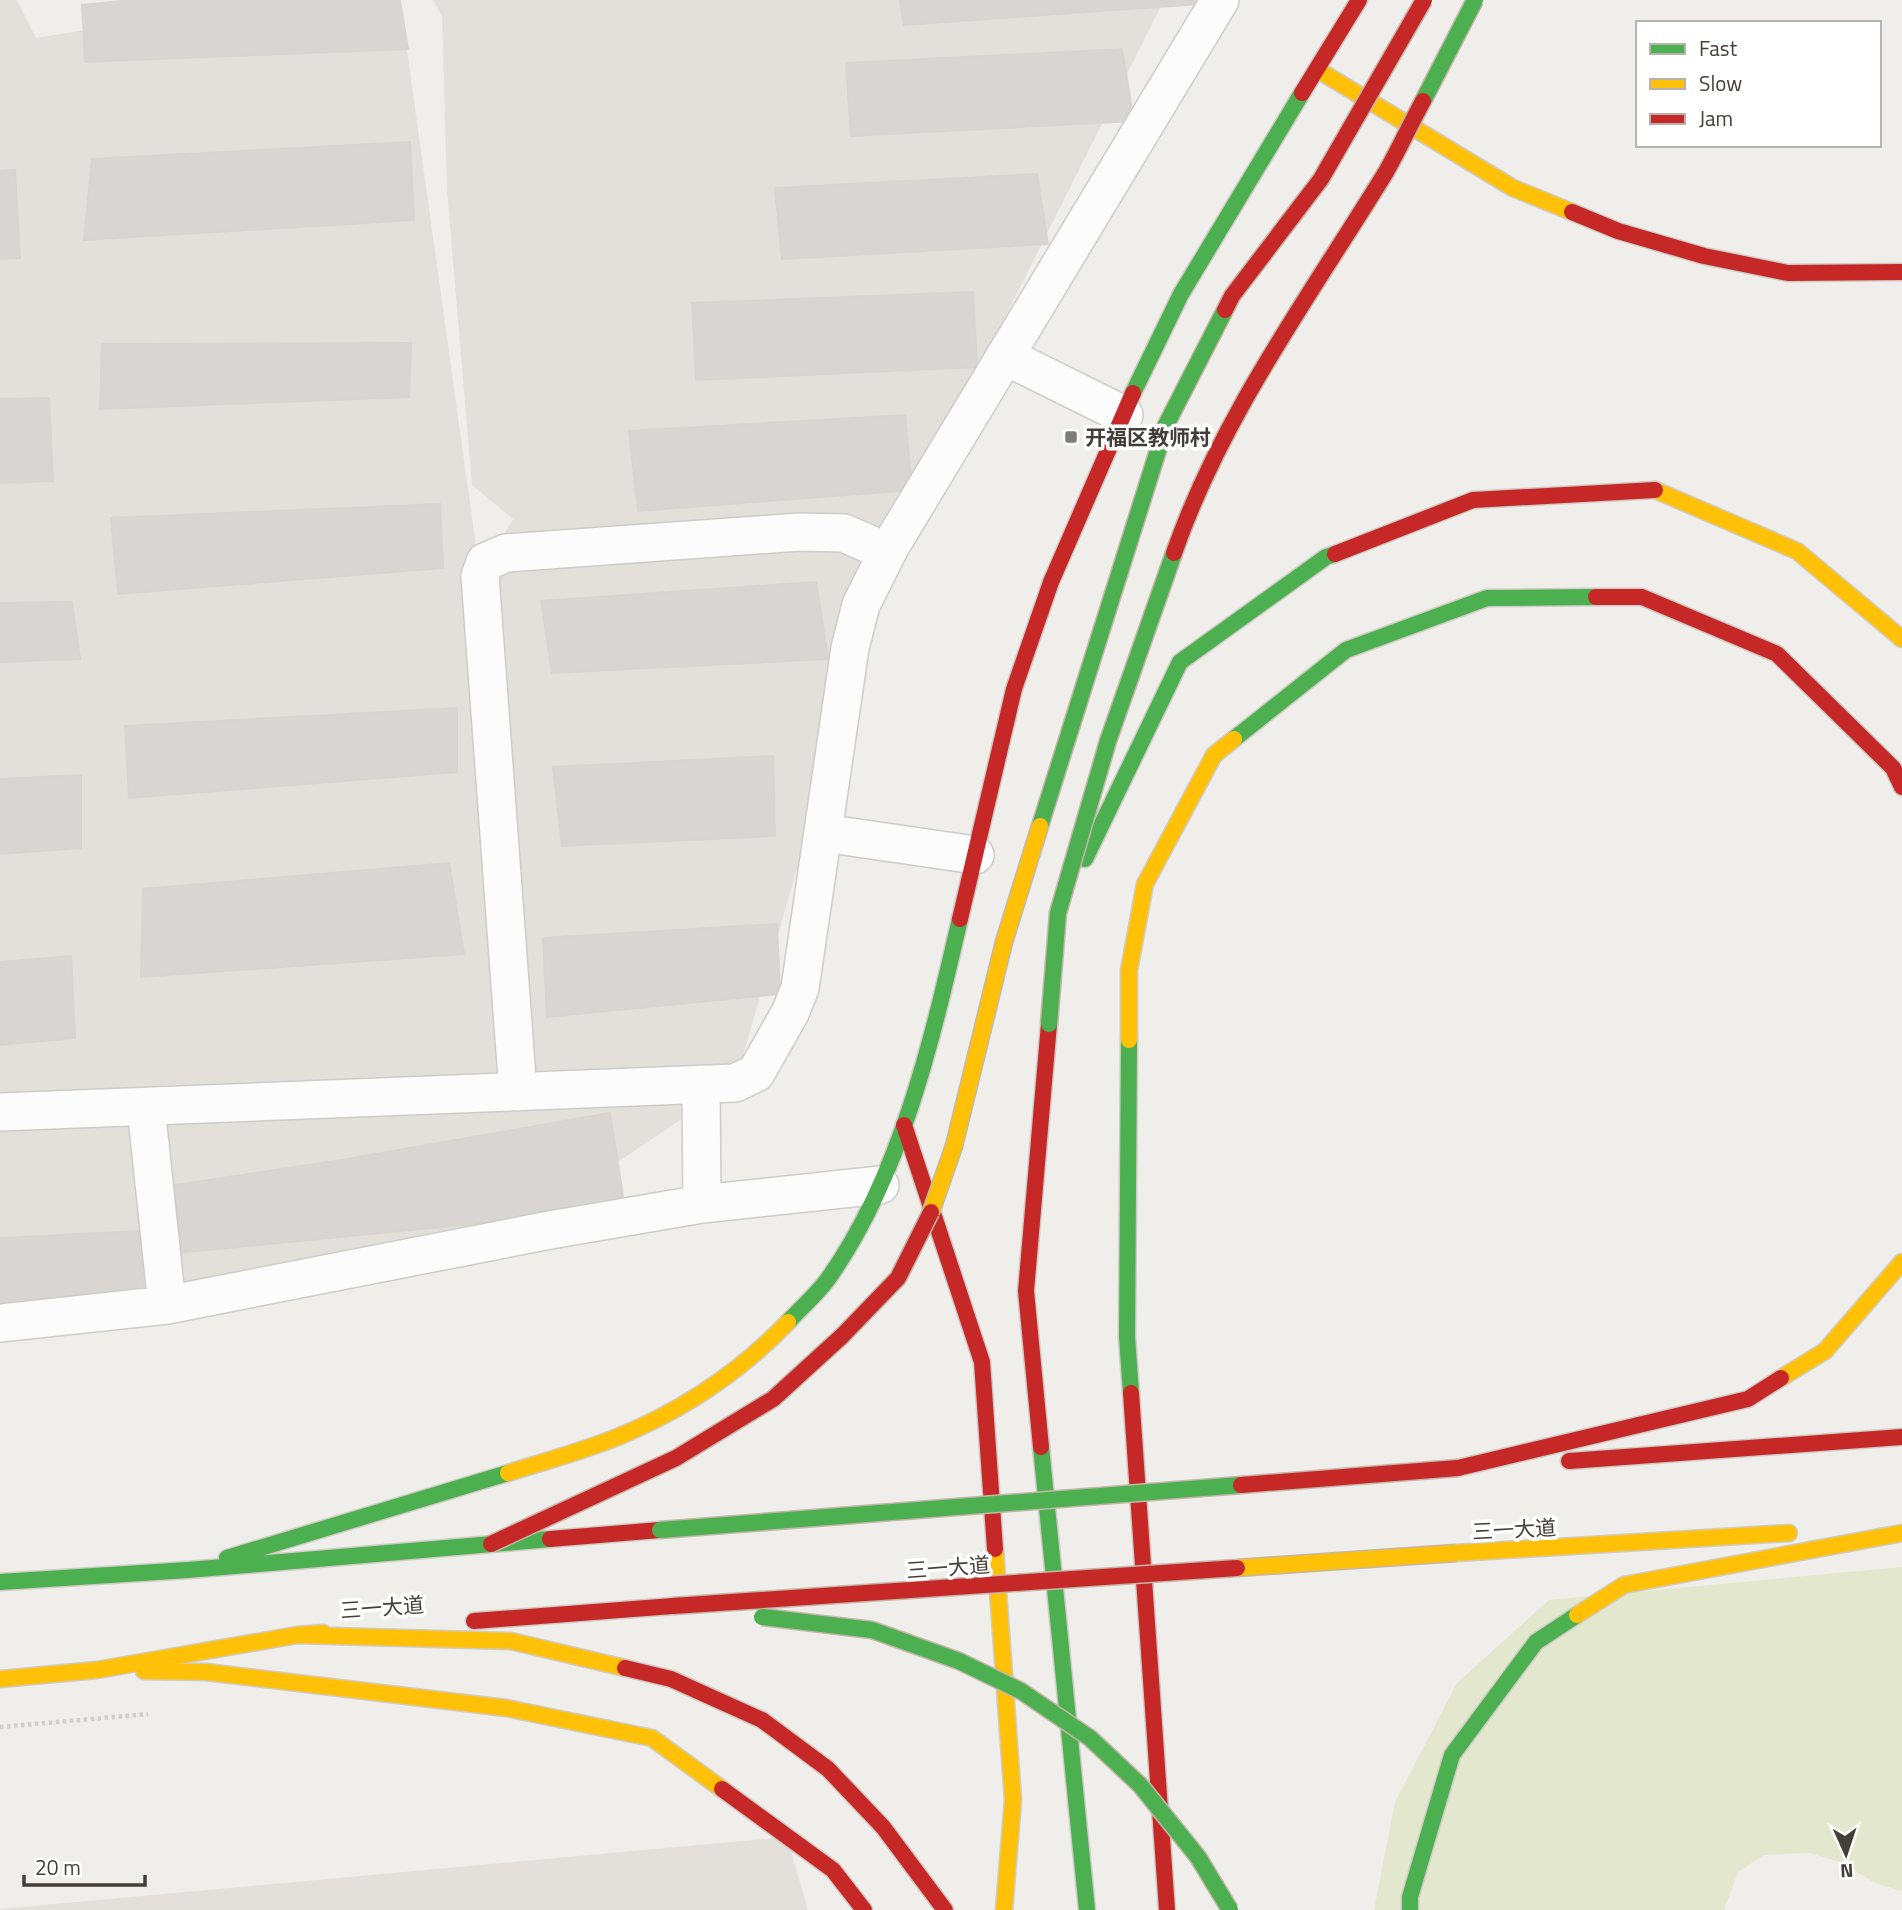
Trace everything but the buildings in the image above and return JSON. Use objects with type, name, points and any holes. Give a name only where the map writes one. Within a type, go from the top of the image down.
[{"type":"main road","points":[[188,1570],[455,1490],[620,1436],[697,1398],[758,1352],[827,1280],[880,1185],[904,1125],[922,1066],[1018,677],[1051,582],[1124,415],[1181,294],[1359,0]]},
{"type":"main road","points":[[491,1545],[676,1458],[773,1399],[842,1336],[898,1279],[931,1213],[954,1146],[1004,942],[1166,425],[1232,296],[1321,179],[1424,0]]},
{"type":"main road","points":[[1087,1910],[1026,1291],[1058,913],[1108,741],[1191,504],[1272,349],[1387,170],[1475,0]]},
{"type":"main road","points":[[1318,71],[1513,188],[1618,231],[1704,256],[1788,273],[1902,272]]},
{"type":"main road","points":[[1058,913],[1180,662],[1326,557],[1473,500],[1654,490],[1797,551],[1902,639]]},
{"type":"main road","points":[[1167,1910],[1127,1337],[1129,970],[1145,884],[1214,755],[1346,650],[1487,598],[1642,597],[1777,654],[1893,768],[1902,787]]},
{"type":"main road","points":[[904,1125],[982,1362],[1013,1800],[1004,1910]]},
{"type":"main road","points":[[1458,1468],[1748,1399],[1825,1350],[1902,1262]]},
{"type":"main road","points":[[0,1582],[188,1570],[1458,1468],[1902,1437]]},
{"type":"main road","points":[[1832,1530],[1902,1526]]},
{"type":"main road","name":"三一大道","points":[[0,1679],[97,1670],[297,1635],[673,1606],[1804,1532]]},
{"type":"main road","points":[[1410,1910],[1410,1897],[1452,1755],[1536,1642],[1624,1585],[1902,1533]]},
{"type":"main road","points":[[673,1606],[872,1630],[959,1661],[1021,1691],[1090,1738],[1140,1785],[1198,1857],[1230,1910]]},
{"type":"main road","points":[[297,1635],[511,1641],[671,1679],[762,1720],[828,1769],[883,1827],[945,1910]]},
{"type":"main road","points":[[97,1670],[206,1672],[506,1708],[652,1738],[833,1870],[864,1910]]},
{"type":"street","points":[[0,1112],[735,1083],[756,1073],[790,1013],[800,988],[850,648],[861,605],[887,552],[1220,0]]},
{"type":"street","points":[[1005,356],[1124,415]]},
{"type":"street","points":[[518,1092],[480,576],[485,562],[506,553],[800,532],[844,533],[887,552]]},
{"type":"street","points":[[823,833],[975,855]]},
{"type":"street","points":[[701,1084],[702,1204]]},
{"type":"street","points":[[146,1107],[167,1305]]},
{"type":"street","points":[[0,1323],[167,1305],[550,1230],[702,1204],[880,1185]]},
{"type":"path","points":[[0,1727],[150,1714]]},
{"type":"shaded area","points":[[0,0],[17,0],[36,38],[273,0],[400,0],[480,575],[513,519],[472,485],[447,190],[442,17],[433,0],[1164,0],[890,547],[735,1083],[502,1240],[0,1325]]},
{"type":"shaded area","points":[[787,1837],[808,1910],[0,1910],[0,1909]]},
{"type":"green space","points":[[1902,1567],[1902,1891],[1875,1883],[1839,1862],[1810,1853],[1764,1855],[1738,1872],[1724,1910],[1374,1910],[1395,1802],[1457,1683],[1549,1600]]},
{"type":"traffic: fast","points":[[1423,101],[1475,0]]},
{"type":"traffic: fast","points":[[1133,393],[1181,294],[1302,93]]},
{"type":"traffic: fast","points":[[1040,826],[1166,425],[1225,310]]},
{"type":"traffic: fast","points":[[1049,1024],[1058,913],[1108,741],[1174,553]]},
{"type":"traffic: fast","points":[[1085,859],[1180,662],[1326,557],[1335,554]]},
{"type":"traffic: fast","points":[[1234,739],[1346,650],[1487,598],[1596,597]]},
{"type":"traffic: fast","points":[[788,1322],[828,1279],[853,1239],[894,1152],[925,1059],[960,919]]},
{"type":"traffic: fast","points":[[1129,1040],[1127,1337],[1131,1393]]},
{"type":"traffic: fast","points":[[1041,1447],[1087,1910]]},
{"type":"traffic: fast","points":[[227,1558],[508,1473]]},
{"type":"traffic: fast","points":[[660,1530],[1241,1485]]},
{"type":"traffic: fast","points":[[0,1582],[188,1570],[550,1539]]},
{"type":"traffic: fast","points":[[1410,1910],[1410,1897],[1452,1755],[1536,1642],[1577,1615]]},
{"type":"traffic: fast","points":[[762,1617],[872,1630],[959,1661],[1021,1691],[1090,1738],[1140,1785],[1198,1857],[1230,1910]]},
{"type":"traffic: slow","points":[[1318,70],[1513,188],[1572,212]]},
{"type":"traffic: slow","points":[[1655,490],[1797,551],[1902,639]]},
{"type":"traffic: slow","points":[[1129,1040],[1129,970],[1145,884],[1214,755],[1234,739]]},
{"type":"traffic: slow","points":[[931,1212],[954,1146],[1004,942],[1040,826]]},
{"type":"traffic: slow","points":[[1781,1378],[1825,1351],[1902,1262]]},
{"type":"traffic: slow","points":[[508,1473],[606,1441],[667,1414],[731,1373],[788,1322]]},
{"type":"traffic: slow","points":[[1456,1553],[1789,1533]]},
{"type":"traffic: slow","points":[[1577,1615],[1624,1585],[1902,1533]]},
{"type":"traffic: slow","points":[[995,1549],[1013,1800],[1004,1910]]},
{"type":"traffic: slow","points":[[1237,1568],[1456,1553]]},
{"type":"traffic: slow","points":[[0,1679],[97,1670],[297,1635],[323,1633]]},
{"type":"traffic: slow","points":[[297,1635],[511,1641],[625,1668]]},
{"type":"traffic: slow","points":[[144,1671],[206,1672],[506,1708],[652,1738],[722,1789]]},
{"type":"traffic: jam","points":[[1302,93],[1359,0]]},
{"type":"traffic: jam","points":[[1225,310],[1232,296],[1321,179],[1424,0]]},
{"type":"traffic: jam","points":[[1174,553],[1194,502],[1242,404],[1386,172],[1423,101]]},
{"type":"traffic: jam","points":[[1572,212],[1618,231],[1704,256],[1788,273],[1902,272]]},
{"type":"traffic: jam","points":[[960,919],[1014,689],[1051,582],[1133,393]]},
{"type":"traffic: jam","points":[[1335,554],[1473,500],[1655,490]]},
{"type":"traffic: jam","points":[[1596,597],[1642,597],[1777,654],[1893,768],[1902,787]]},
{"type":"traffic: jam","points":[[1041,1447],[1026,1291],[1049,1024]]},
{"type":"traffic: jam","points":[[904,1125],[982,1362],[995,1549]]},
{"type":"traffic: jam","points":[[491,1544],[676,1458],[773,1399],[842,1336],[898,1278],[931,1212]]},
{"type":"traffic: jam","points":[[1458,1468],[1748,1399],[1781,1378]]},
{"type":"traffic: jam","points":[[1131,1393],[1167,1910]]},
{"type":"traffic: jam","points":[[1569,1461],[1902,1437]]},
{"type":"traffic: jam","points":[[1241,1485],[1458,1468]]},
{"type":"traffic: jam","points":[[550,1539],[660,1530]]},
{"type":"traffic: jam","points":[[673,1606],[1237,1568]]},
{"type":"traffic: jam","points":[[474,1621],[673,1606]]},
{"type":"traffic: jam","points":[[625,1668],[671,1679],[762,1720],[828,1769],[883,1827],[945,1910]]},
{"type":"traffic: jam","points":[[722,1789],[833,1870],[864,1910]]},
{"type":"place","name":"开福区教师村","points":[[1071,437]]}]
